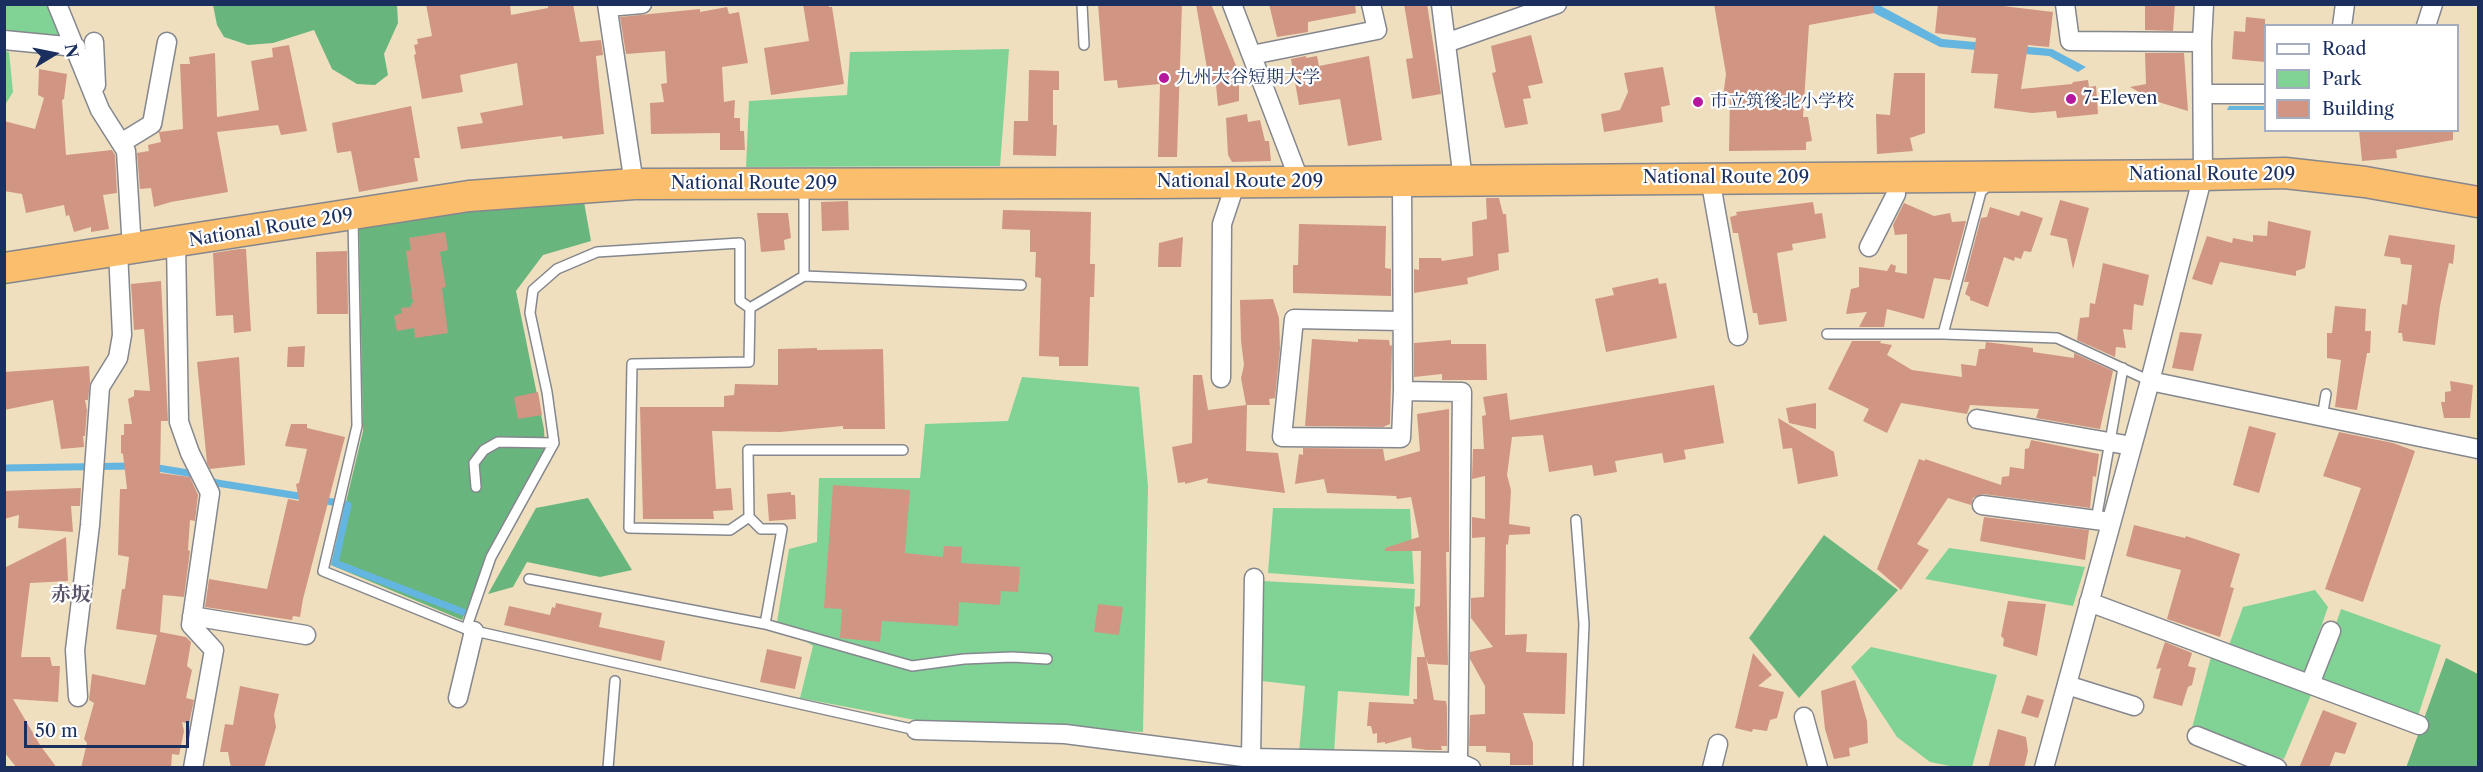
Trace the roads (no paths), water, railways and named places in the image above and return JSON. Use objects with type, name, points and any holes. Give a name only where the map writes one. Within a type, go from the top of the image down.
[{"type":"highway","name":"National Route 209","points":[[4,268],[469,196],[634,184],[1300,182],[2285,173],[2365,182],[2478,202]]},
{"type":"street","points":[[57,4],[96,101],[126,151],[122,335],[118,358],[100,387],[90,525],[75,650],[78,697]]},
{"type":"street","points":[[634,184],[607,6],[642,4]]},
{"type":"street","points":[[1232,4],[1300,182]]},
{"type":"street","points":[[1252,55],[1377,30],[1371,4]]},
{"type":"street","points":[[1441,4],[1463,180]]},
{"type":"street","points":[[1446,43],[1557,4]]},
{"type":"street","points":[[2066,4],[2070,41],[2202,42]]},
{"type":"street","points":[[2044,768],[2089,602],[2103,521],[2132,446],[2203,175],[2204,4]]},
{"type":"street","points":[[2342,24],[2345,4]]},
{"type":"street","points":[[2427,24],[2433,4]]},
{"type":"street","points":[[4,40],[75,47]]},
{"type":"street","points":[[94,42],[96,101]]},
{"type":"street","points":[[121,143],[152,124],[167,42]]},
{"type":"street","points":[[2203,94],[2264,94]]},
{"type":"street","points":[[1710,178],[1738,336]]},
{"type":"street","points":[[1402,181],[1403,392],[1401,438],[1282,437],[1294,319],[1402,321]]},
{"type":"street","points":[[1221,378],[1222,224],[1236,182]]},
{"type":"street","points":[[1869,247],[1896,194]]},
{"type":"street","points":[[176,242],[179,422],[190,453],[210,494],[191,626],[214,650],[193,768]]},
{"type":"street","points":[[2150,381],[2478,449]]},
{"type":"street","points":[[916,730],[1065,734],[1288,763],[1464,765],[1462,392],[1403,392]]},
{"type":"street","points":[[1977,419],[2132,446]]},
{"type":"street","points":[[1982,505],[2103,521]]},
{"type":"street","points":[[1251,758],[1254,578]]},
{"type":"street","points":[[2089,602],[2419,725]]},
{"type":"street","points":[[192,616],[306,635]]},
{"type":"street","points":[[458,698],[470,630]]},
{"type":"street","points":[[2310,684],[2331,631]]},
{"type":"street","points":[[2067,685],[2134,706]]},
{"type":"street","points":[[1804,717],[1818,768]]},
{"type":"street","points":[[2197,736],[2277,768]]},
{"type":"street","points":[[1712,768],[1718,744]]},
{"type":"lane","points":[[1082,4],[1084,45]]},
{"type":"lane","points":[[1943,334],[1981,192],[2000,177]]},
{"type":"lane","points":[[804,185],[804,276]]},
{"type":"lane","points":[[353,215],[357,426],[323,571],[470,630],[916,730]]},
{"type":"lane","points":[[470,630],[491,557],[554,443],[547,392],[530,313],[533,290],[557,269],[597,252],[740,243],[740,301],[750,308]]},
{"type":"lane","points":[[750,308],[804,276],[1021,285]]},
{"type":"lane","points":[[749,518],[730,530],[629,528],[632,364],[749,362],[750,308]]},
{"type":"lane","points":[[1827,334],[1943,334],[2057,338],[2150,381]]},
{"type":"lane","points":[[2103,521],[2109,442],[2123,368]]},
{"type":"lane","points":[[2322,417],[2326,394]]},
{"type":"lane","points":[[476,487],[474,463],[483,450],[498,442],[554,443]]},
{"type":"lane","points":[[765,624],[782,529],[761,529],[749,518],[748,450],[903,450]]},
{"type":"lane","points":[[1576,520],[1584,624],[1578,768]]},
{"type":"lane","points":[[529,579],[765,624],[912,666],[964,659],[1012,657],[1047,659]]},
{"type":"lane","points":[[608,768],[615,681]]},
{"type":"water","points":[[1871,5],[1879,5],[1942,39],[2052,49],[2086,67],[2078,72],[2049,56],[1940,47],[1872,12]]},
{"type":"water","points":[[2229,106],[2264,106],[2264,110],[2227,110]]},
{"type":"waterway","points":[[4,468],[132,466]]},
{"type":"waterway","points":[[152,467],[188,473],[217,483],[305,497]]},
{"type":"waterway","points":[[322,500],[348,505],[335,563],[463,612]]},
{"type":"place","name":"九州大谷短期大学","points":[[1164,78]]},
{"type":"place","name":"7-Eleven","points":[[2071,99]]},
{"type":"place","name":"市立筑後北小学校","points":[[1698,102]]},
{"type":"district","name":"赤坂","points":[[71,595]]}]
